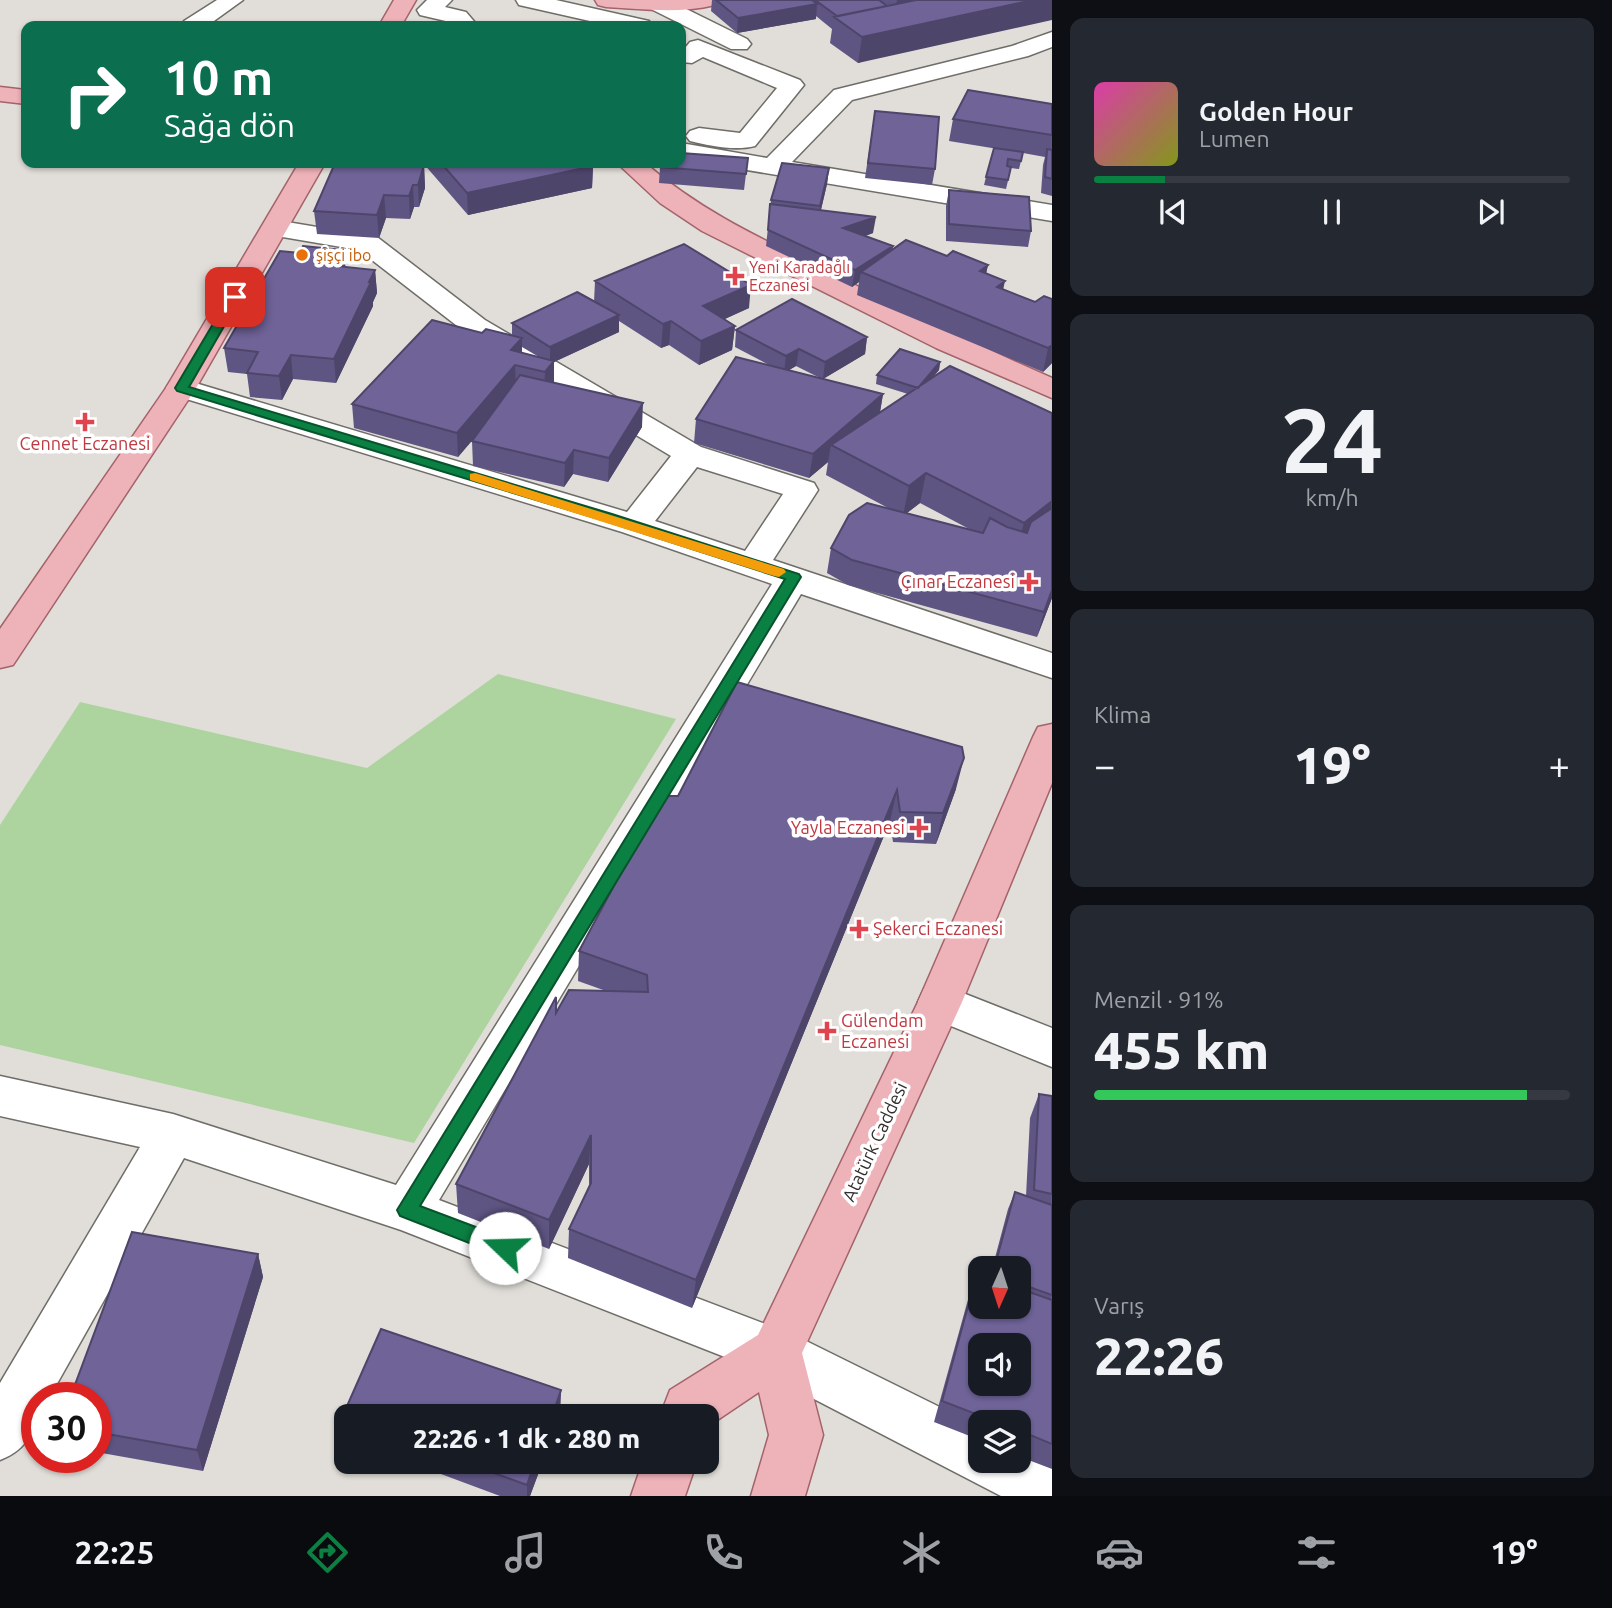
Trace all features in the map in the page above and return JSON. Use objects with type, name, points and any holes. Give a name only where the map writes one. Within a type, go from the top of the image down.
[{"type":"main road","points":[[393,21],[405,0]]},
{"type":"main road","points":[[606,0],[659,5],[707,0]]},
{"type":"main road","points":[[0,94],[21,96]]},
{"type":"main road","points":[[0,656],[181,388],[309,168]]},
{"type":"main road","points":[[636,168],[669,197],[712,225],[946,342],[1052,389]]},
{"type":"main road","name":"Atatürk Caddesi","points":[[776,1352],[940,1002],[1052,737]]},
{"type":"main road","points":[[696,1404],[776,1352],[796,1435],[778,1496]]},
{"type":"main road","points":[[658,1496],[666,1474]]},
{"type":"street","points":[[200,21],[232,0]]},
{"type":"street","points":[[441,0],[428,10],[461,21]]},
{"type":"street","points":[[527,0],[619,21]]},
{"type":"street","points":[[659,5],[844,95]]},
{"type":"street","points":[[771,168],[844,95],[1020,51],[1052,39]]},
{"type":"street","points":[[686,55],[692,56],[698,47],[792,85],[746,141],[686,135]]},
{"type":"street","points":[[1020,51],[1052,63]]},
{"type":"street","points":[[686,152],[1052,213]]},
{"type":"street","points":[[275,228],[366,243],[475,326],[690,454],[802,491],[753,564]]},
{"type":"street","points":[[181,388],[634,525],[1052,666]]},
{"type":"street","points":[[634,525],[690,454]]},
{"type":"street","points":[[407,1210],[794,577]]},
{"type":"street","points":[[940,1002],[1052,1048]]},
{"type":"street","points":[[0,1097],[173,1134],[407,1210],[776,1352],[968,1450]]},
{"type":"street","points":[[0,1434],[173,1134]]},
{"type":"street","points":[[1013,1473],[1052,1493]]},
{"type":"green space","points":[[498,674],[676,719],[414,1143],[0,1045],[0,825],[80,702],[367,768]]},
{"type":"building","points":[[716,0],[812,0],[817,4],[738,18]]},
{"type":"building","points":[[815,0],[879,0],[887,6],[837,16]]},
{"type":"building","points":[[916,0],[1033,0],[862,37],[834,17]]},
{"type":"building","points":[[968,90],[1052,104],[1052,135],[953,119]]},
{"type":"building","points":[[875,111],[939,117],[935,169],[868,163]]},
{"type":"building","points":[[994,148],[1023,152],[1021,161],[1008,159],[1007,166],[1011,167],[1008,180],[986,177]]},
{"type":"building","points":[[1047,149],[1052,150],[1052,179],[1045,177]]},
{"type":"building","points":[[686,153],[748,158],[746,174],[672,168],[686,168]]},
{"type":"building","points":[[782,163],[829,168],[820,206],[771,200]]},
{"type":"building","points":[[333,168],[423,168],[418,185],[413,185],[409,196],[384,195],[377,215],[314,211]]},
{"type":"building","points":[[445,168],[584,168],[467,193]]},
{"type":"building","points":[[949,190],[1029,197],[1031,231],[949,224]]},
{"type":"building","points":[[770,204],[876,217],[843,228],[893,246],[855,270],[768,230]]},
{"type":"building","points":[[906,240],[947,256],[953,251],[988,265],[980,271],[1005,281],[997,287],[1035,302],[1044,296],[1052,299],[1052,345],[1048,348],[861,272]]},
{"type":"building","points":[[684,244],[751,285],[703,306],[735,326],[701,341],[671,321],[663,324],[595,281]]},
{"type":"building","points":[[303,246],[344,250],[336,266],[375,270],[371,282],[334,359],[291,355],[279,376],[247,373],[258,352],[224,348],[280,251],[300,253]]},
{"type":"building","points":[[577,292],[619,315],[550,347],[512,323]]},
{"type":"building","points":[[792,299],[867,337],[825,362],[799,349],[786,356],[736,330]]},
{"type":"building","points":[[432,320],[482,333],[486,329],[522,338],[511,350],[554,361],[545,372],[515,365],[457,433],[352,404]]},
{"type":"building","points":[[900,349],[940,362],[918,388],[877,375]]},
{"type":"building","points":[[736,357],[883,394],[813,454],[696,419]]},
{"type":"building","points":[[950,366],[1052,413],[1052,501],[1024,523],[926,473],[909,486],[831,445]]},
{"type":"building","points":[[520,375],[643,403],[609,458],[574,450],[565,463],[472,441]]},
{"type":"building","points":[[867,503],[983,533],[990,518],[1027,533],[1031,522],[1052,508],[1052,590],[1044,612],[852,560],[831,548],[849,515]]},
{"type":"building","points":[[737,682],[962,747],[964,758],[943,813],[900,812],[897,790],[696,1280],[569,1229],[591,1183],[591,1135],[549,1220],[456,1184],[556,997],[556,1013],[569,990],[648,992],[647,975],[579,951],[662,796],[678,796]]},
{"type":"building","points":[[1039,1094],[1052,1096],[1052,1194],[1034,1190]]},
{"type":"building","points":[[1015,1192],[1052,1205],[1052,1295],[1031,1288],[1031,1256],[998,1256]]},
{"type":"building","points":[[132,1232],[258,1254],[197,1450],[112,1435],[112,1382],[76,1382]]},
{"type":"building","points":[[1031,1293],[1052,1300],[1052,1444],[1031,1435],[1031,1410],[968,1411],[942,1401],[968,1306],[968,1320],[1031,1320]]},
{"type":"building","points":[[381,1329],[561,1390],[556,1404],[348,1404]]},
{"type":"building","points":[[497,1474],[531,1474],[527,1485]]},
{"type":"slow traffic","points":[[475,477],[779,572]]},
{"type":"place","name":"şişçi ibo","points":[[302,255]]},
{"type":"place","name":"Yeni Karadağlı Eczanesi","points":[[735,276]]},
{"type":"place","name":"Cennet Eczanesi","points":[[85,422]]},
{"type":"place","name":"Çınar Eczanesi","points":[[1029,582]]},
{"type":"place","name":"Yayla Eczanesi","points":[[919,828]]},
{"type":"place","name":"Şekerci Eczanesi","points":[[859,929]]},
{"type":"place","name":"Gülendam Eczanesi","points":[[827,1031]]},
{"type":"route","points":[[235,297],[181,388],[607,517],[794,577],[407,1210],[505,1248]]}]
